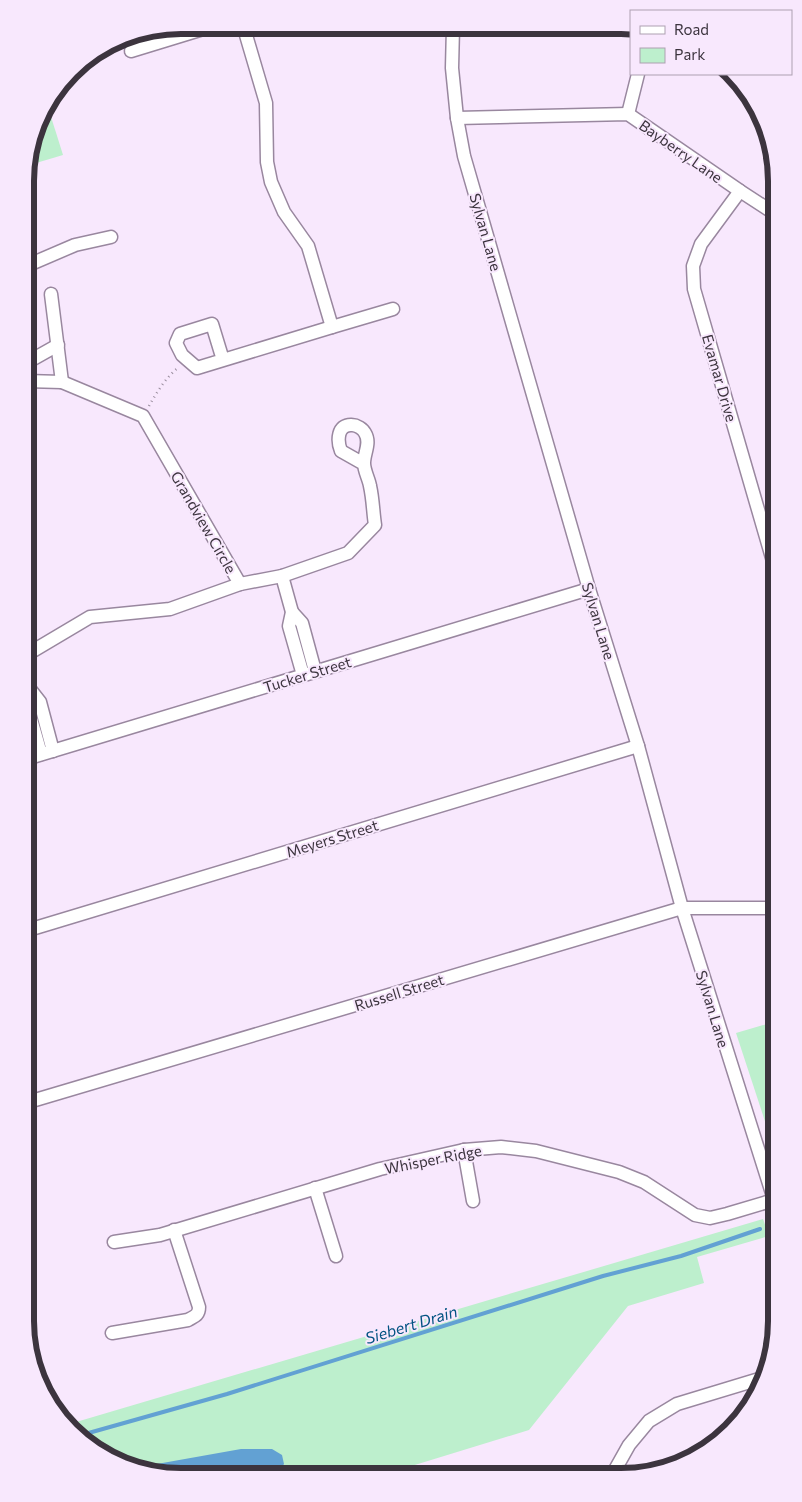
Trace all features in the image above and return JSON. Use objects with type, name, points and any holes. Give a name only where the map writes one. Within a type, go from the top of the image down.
[{"type":"street","points":[[131,51],[187,34]]},
{"type":"street","points":[[246,34],[266,103],[267,162],[271,182],[284,212],[308,246],[332,327]]},
{"type":"street","name":"Sylvan Lane","points":[[454,34],[452,68],[457,118],[464,156],[589,589],[638,746],[682,908],[768,1182]]},
{"type":"street","points":[[628,114],[638,75]]},
{"type":"street","name":"Bayberry Lane","points":[[457,118],[628,114],[768,209]]},
{"type":"street","name":"Evamar Drive","points":[[740,191],[701,244],[693,266],[694,289],[768,544]]},
{"type":"street","points":[[34,263],[75,245],[111,237]]},
{"type":"street","points":[[51,294],[62,382]]},
{"type":"street","points":[[223,360],[212,324],[180,334],[176,344],[182,355],[197,368],[393,309]]},
{"type":"street","points":[[34,358],[58,345]]},
{"type":"street","points":[[34,381],[62,382],[143,416]]},
{"type":"street","name":"Grandview Circle","points":[[34,650],[90,617],[170,609],[240,584],[143,416]]},
{"type":"street","points":[[240,584],[282,576],[348,553],[375,525],[371,486],[364,464]]},
{"type":"street","points":[[282,576],[292,612],[289,626],[309,673]]},
{"type":"street","name":"Tucker Street","points":[[34,756],[589,589]]},
{"type":"street","points":[[34,721],[47,752]]},
{"type":"street","name":"Meyers Street","points":[[34,928],[638,746]]},
{"type":"street","name":"Russell Street","points":[[34,1100],[682,908],[768,908]]},
{"type":"street","name":"Whisper Ridge","points":[[114,1242],[140,1239],[174,1230],[380,1169],[464,1150],[501,1147],[536,1151],[619,1172],[644,1182],[695,1215],[710,1218],[768,1205]]},
{"type":"street","points":[[464,1150],[473,1201]]},
{"type":"street","points":[[315,1188],[336,1256]]},
{"type":"street","points":[[112,1333],[188,1320],[199,1312],[174,1230]]},
{"type":"street","points":[[616,1468],[630,1445],[649,1421],[677,1404],[756,1380]]},
{"type":"path","points":[[143,416],[158,390],[173,371],[188,361]]},
{"type":"green space","points":[[50,113],[63,155],[35,163],[42,133]]},
{"type":"green space","points":[[768,1024],[768,1131],[736,1033]]},
{"type":"green space","points":[[763,1219],[768,1233],[768,1236],[697,1257],[704,1283],[628,1306],[529,1430],[405,1468],[161,1467],[124,1457],[107,1449],[91,1438],[75,1422]]},
{"type":"water","points":[[241,1449],[272,1449],[282,1455],[284,1464],[281,1468],[181,1468],[152,1465]]},
{"type":"waterway","name":"Siebert Drain","points":[[86,1434],[227,1394],[603,1276],[681,1256],[760,1229]]}]
